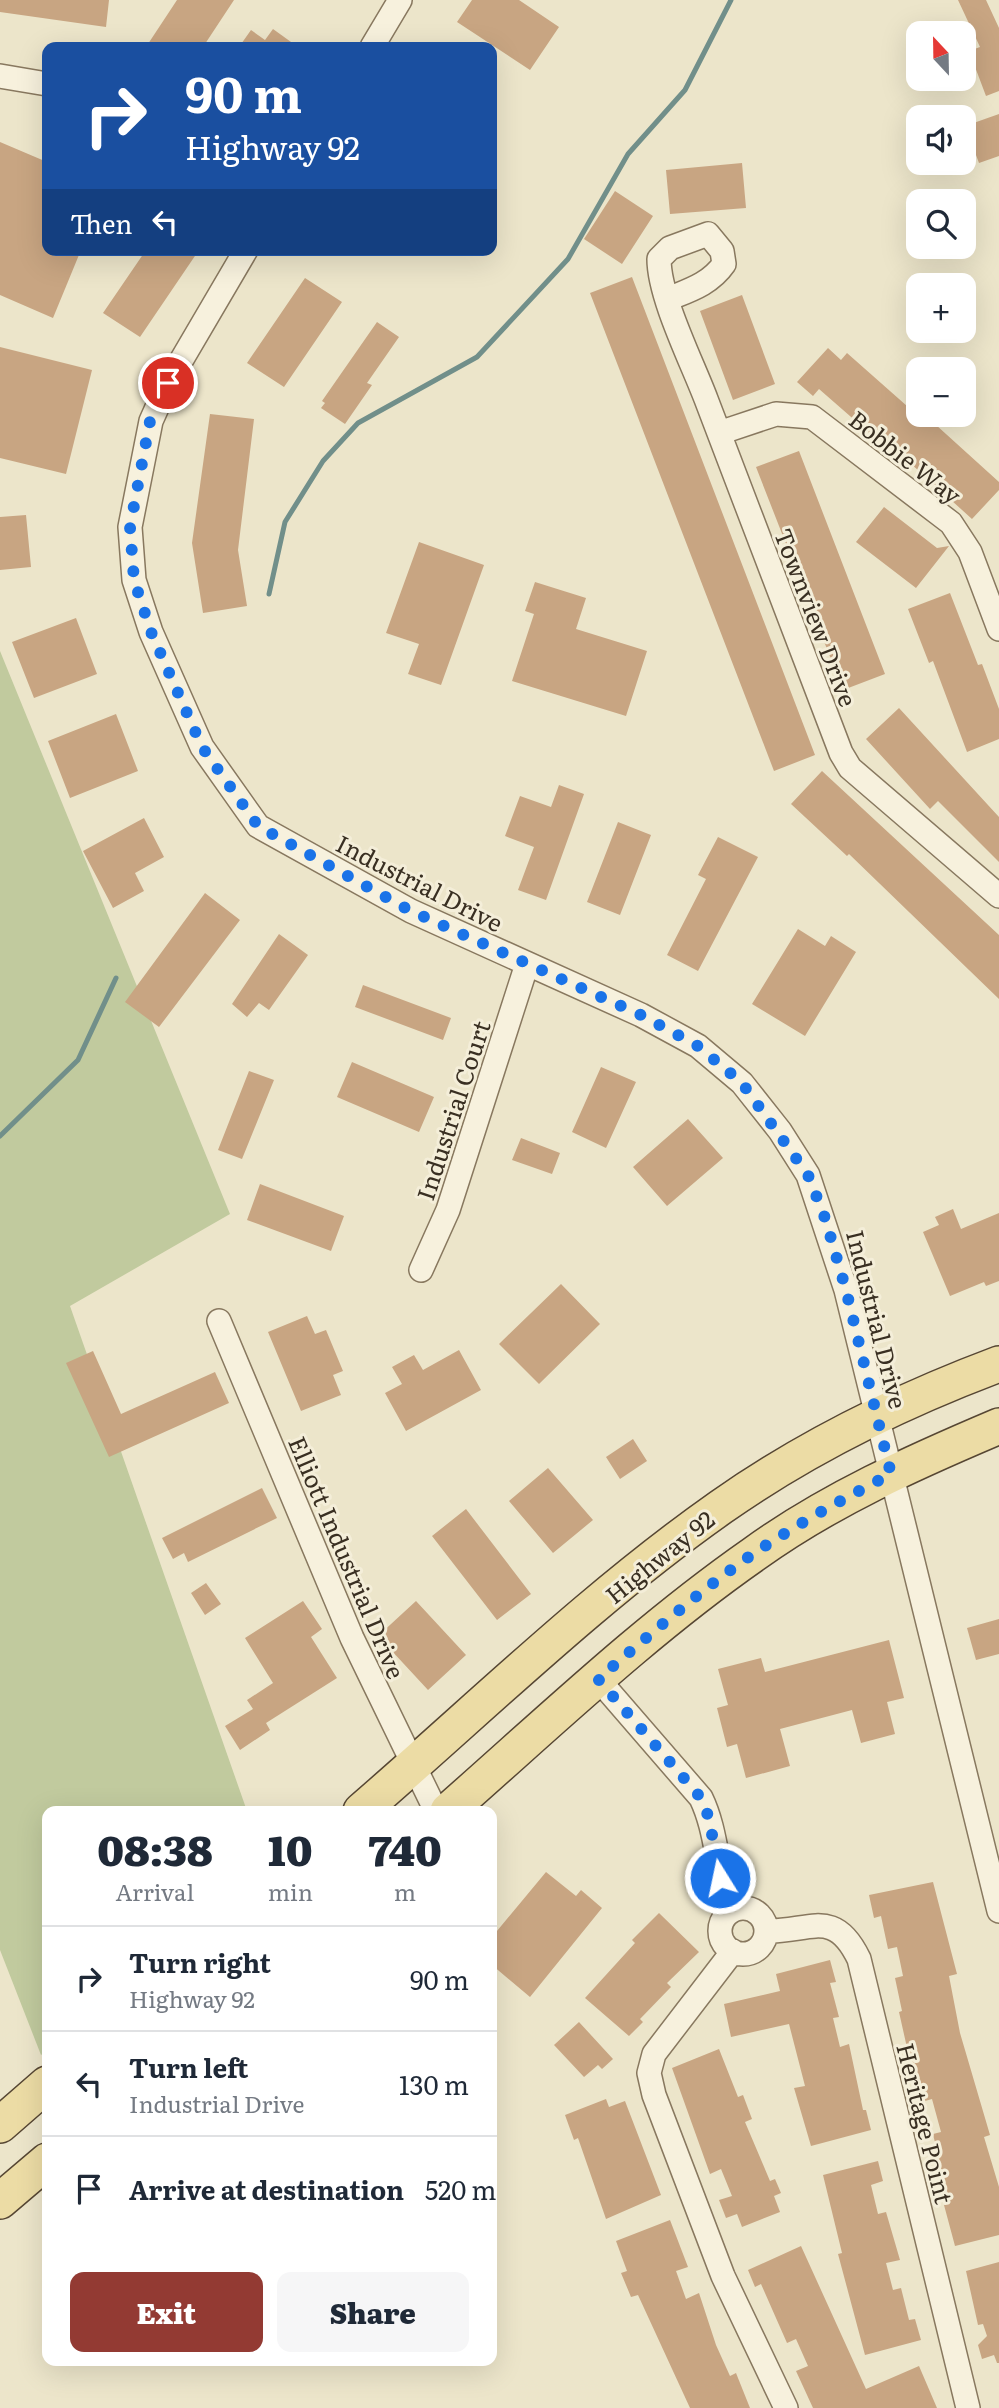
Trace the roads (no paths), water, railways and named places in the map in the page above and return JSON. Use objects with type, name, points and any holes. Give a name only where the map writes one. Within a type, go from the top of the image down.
[{"type":"main road","name":"Highway 92","points":[[367,1806],[667,1547],[723,1506],[790,1463],[876,1418],[999,1364]]},
{"type":"main road","points":[[454,1806],[598,1679],[702,1592],[755,1553],[819,1512],[891,1474],[999,1426]]},
{"type":"main road","points":[[0,2125],[42,2088]]},
{"type":"main road","points":[[0,2201],[42,2165]]},
{"type":"street","points":[[375,42],[400,0]]},
{"type":"street","points":[[0,76],[42,82]]},
{"type":"street","name":"Industrial Drive","points":[[242,256],[168,383],[150,421],[130,527],[134,580],[151,632],[202,747],[258,826],[411,911],[641,1015],[698,1046],[742,1083],[780,1131],[808,1175],[825,1218],[846,1290],[999,1911]]},
{"type":"street","name":"Townview Drive","points":[[668,299],[841,753],[850,768],[999,897]]},
{"type":"street","name":"Bobbie Way","points":[[719,433],[776,414],[811,417],[951,523],[970,552],[999,629]]},
{"type":"street","name":"Industrial Court","points":[[421,1270],[448,1210],[527,964]]},
{"type":"street","name":"Elliott Industrial Drive","points":[[219,1321],[352,1638],[433,1806]]},
{"type":"street","points":[[598,1679],[701,1798],[709,1818],[721,1885],[732,1911]]},
{"type":"street","points":[[748,1909],[755,1912],[764,1923],[765,1931],[760,1945],[754,1951],[733,1951],[720,1935],[722,1921],[732,1911],[748,1909]]},
{"type":"street","name":"Heritage Point","points":[[765,1931],[831,1926],[845,1935],[859,1959],[968,2408]]},
{"type":"street","points":[[733,1951],[657,2049],[649,2073],[654,2095],[723,2276],[786,2408]]},
{"type":"waterway","points":[[269,594],[285,522],[323,461],[358,423],[477,357],[568,259],[628,154],[685,90],[731,0]]},
{"type":"waterway","points":[[0,1136],[78,1060],[116,978]]}]
